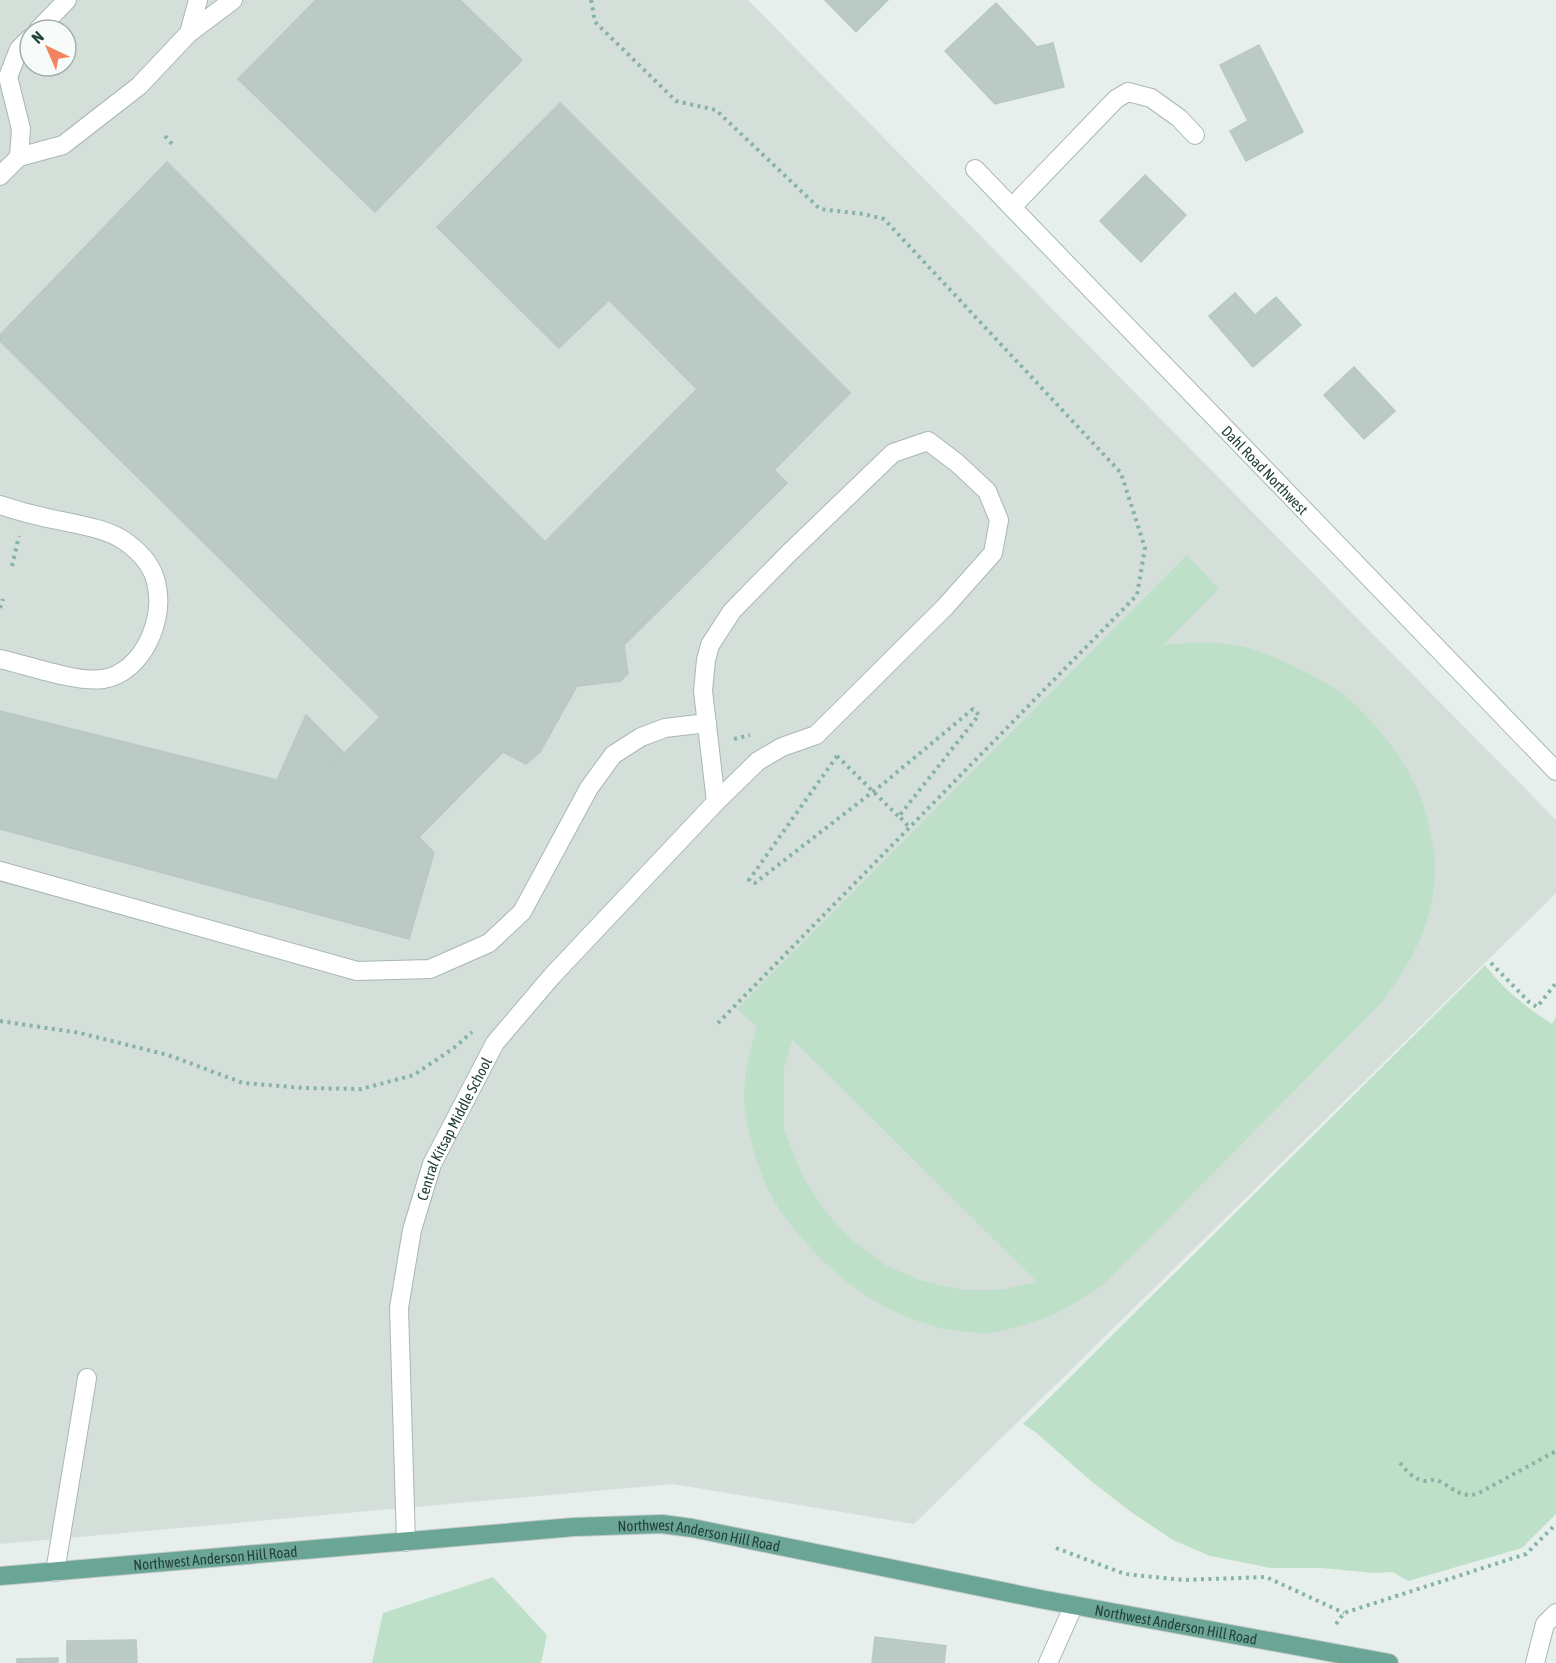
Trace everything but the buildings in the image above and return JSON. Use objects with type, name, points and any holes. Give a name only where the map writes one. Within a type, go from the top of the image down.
[{"type":"main road","name":"Northwest Anderson Hill Road","points":[[0,1576],[574,1527],[663,1524],[704,1530],[1074,1605],[1389,1663]]},
{"type":"street","points":[[50,18],[67,0]]},
{"type":"street","points":[[189,33],[198,0]]},
{"type":"street","points":[[0,176],[19,157],[63,145],[139,86],[189,33],[233,0]]},
{"type":"street","points":[[18,52],[8,77],[21,129],[19,157]]},
{"type":"street","points":[[1012,207],[1116,99],[1128,92],[1151,99],[1179,118],[1195,135]]},
{"type":"street","name":"Dahl Road Northwest","points":[[975,170],[1556,771]]},
{"type":"street","points":[[716,802],[703,691],[706,660],[711,645],[728,616],[789,553],[893,453],[928,441],[957,463],[987,491],[999,520],[993,553],[945,608],[816,735]]},
{"type":"street","points":[[0,505],[25,513],[110,532],[142,556],[156,582],[159,604],[156,624],[146,646],[136,660],[122,673],[104,679],[87,680],[0,659]]},
{"type":"street","points":[[0,871],[357,971],[430,969],[489,942],[522,912],[589,788],[613,755],[641,737],[665,728],[707,723]]},
{"type":"street","name":"Central Kitsap Middle School","points":[[406,1542],[399,1308],[412,1230],[432,1164],[495,1043],[552,976],[716,802],[758,761],[782,747],[816,735]]},
{"type":"street","points":[[56,1572],[87,1378]]},
{"type":"street","points":[[1048,1663],[1074,1605]]},
{"type":"street","points":[[1535,1663],[1545,1624],[1556,1613]]},
{"type":"path","points":[[591,0],[595,22],[676,101],[716,110],[820,209],[884,219],[1121,473],[1145,548],[1137,595],[718,1023]]},
{"type":"path","points":[[165,136],[172,144]]},
{"type":"path","points":[[12,566],[20,532]]},
{"type":"path","points":[[0,608],[3,599]]},
{"type":"path","points":[[837,756],[749,880],[755,884],[873,792],[973,709],[979,715],[898,816]]},
{"type":"path","points":[[730,729],[730,740],[753,734]]},
{"type":"path","points":[[816,735],[909,827]]},
{"type":"path","points":[[1491,963],[1529,1002],[1537,1007],[1556,983]]},
{"type":"path","points":[[0,1021],[80,1033],[168,1054],[243,1083],[305,1088],[361,1089],[414,1075],[455,1047],[478,1025]]},
{"type":"path","points":[[1400,1463],[1415,1478],[1424,1481],[1439,1480],[1461,1495],[1469,1496],[1556,1451]]},
{"type":"path","points":[[1336,1624],[1344,1613],[1526,1554],[1556,1524]]},
{"type":"path","points":[[1056,1548],[1125,1574],[1183,1580],[1266,1577],[1344,1613]]},
{"type":"shaded area","points":[[0,0],[748,0],[1556,820],[1556,893],[914,1524],[673,1484],[0,1544]]},
{"type":"green space","points":[[1187,555],[1219,589],[1163,645],[1202,642],[1240,646],[1279,659],[1329,685],[1350,700],[1389,743],[1410,775],[1425,811],[1435,857],[1435,878],[1428,917],[1414,952],[1381,1003],[1105,1283],[1059,1312],[1023,1325],[997,1332],[958,1331],[905,1316],[856,1289],[814,1252],[771,1196],[753,1149],[745,1112],[744,1090],[746,1069],[757,1027],[737,1009]],"holes":[[[792,1039],[1037,1282],[1000,1290],[963,1290],[920,1280],[885,1265],[852,1240],[825,1211],[802,1175],[784,1129],[784,1069]]]},
{"type":"green space","points":[[1485,965],[1516,998],[1533,1011],[1552,1024],[1556,1017],[1556,1514],[1522,1548],[1408,1581],[1393,1572],[1271,1568],[1210,1556],[1173,1540],[1131,1512],[1023,1424]]},
{"type":"green space","points":[[493,1577],[547,1635],[541,1663],[372,1663],[383,1613]]}]
